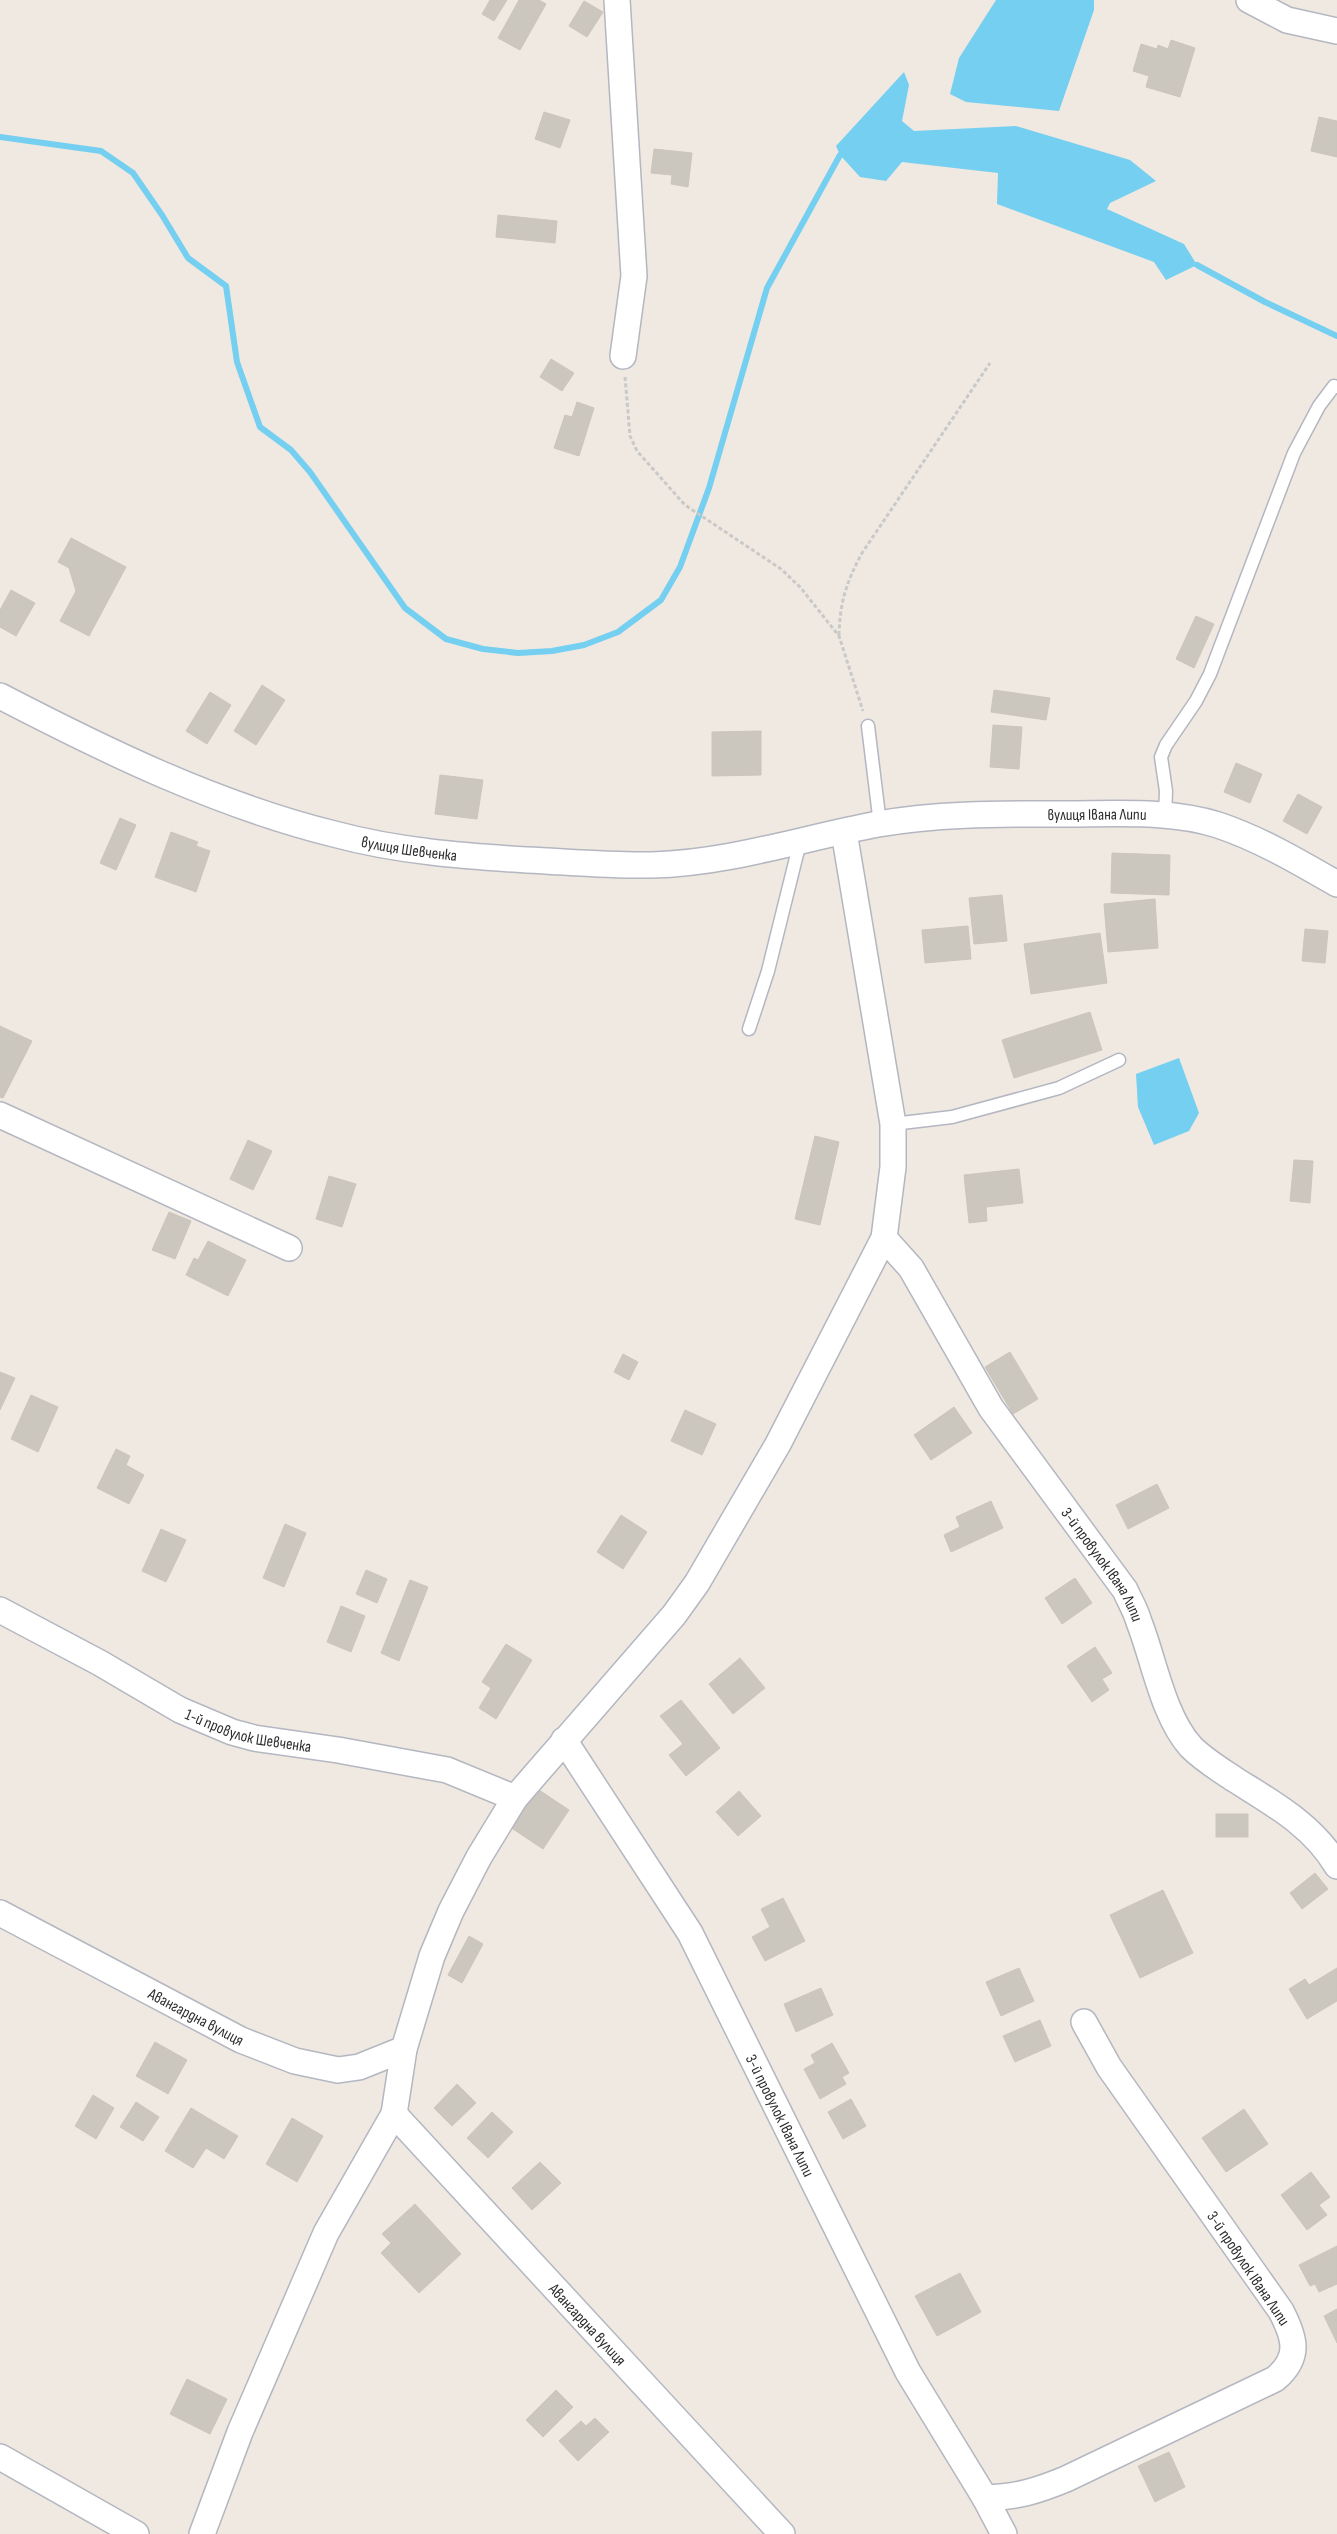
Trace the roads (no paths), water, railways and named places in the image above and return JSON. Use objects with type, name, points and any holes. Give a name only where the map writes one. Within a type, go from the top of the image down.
[{"type":"street","points":[[616,0],[634,276],[623,356]]},
{"type":"street","points":[[1257,2],[1287,20],[1337,31]]},
{"type":"street","name":"вулиця Шевченка","points":[[0,696],[71,733],[164,775],[215,795],[290,822],[376,844],[416,851],[605,865],[652,865],[689,863],[844,832]]},
{"type":"street","name":"вулиця Івана Липи","points":[[844,832],[880,824],[1007,814],[1165,816],[1194,819],[1240,833],[1296,860],[1337,884]]},
{"type":"street","points":[[202,2534],[240,2432],[326,2233],[394,2114],[404,2049],[432,1956],[451,1911],[479,1857],[515,1798],[674,1615],[697,1583],[778,1444],[884,1238],[893,1167],[893,1124],[844,832]]},
{"type":"street","points":[[0,1114],[289,1248]]},
{"type":"street","name":"3-й провулок Івана Липи","points":[[884,1238],[911,1268],[991,1408],[1126,1590],[1139,1621],[1164,1697],[1178,1727],[1190,1746],[1204,1760],[1297,1820],[1315,1837],[1337,1866]]},
{"type":"street","name":"1-й провулок Шевченка","points":[[0,1610],[100,1663],[180,1710],[232,1732],[254,1738],[338,1750],[447,1770],[515,1798]]},
{"type":"street","name":"3-й провулок Івана Липи","points":[[564,1740],[690,1934],[908,2372],[985,2498],[1004,2534]]},
{"type":"street","name":"Авангардна вулиця","points":[[0,1913],[241,2040],[295,2061],[338,2070],[359,2067],[404,2049]]},
{"type":"street","name":"3-й провулок Івана Липи","points":[[985,2498],[1014,2497],[1034,2492],[1066,2479],[1275,2379],[1286,2369],[1293,2355],[1293,2341],[1281,2311],[1109,2067],[1084,2022]]},
{"type":"street","name":"Авангардна вулиця","points":[[394,2114],[782,2534]]},
{"type":"street","points":[[0,2457],[136,2534]]},
{"type":"lane","points":[[1165,816],[1166,791],[1161,757],[1166,745],[1196,701],[1210,674],[1294,452],[1319,406],[1334,386],[1337,387]]},
{"type":"lane","points":[[868,726],[880,824]]},
{"type":"lane","points":[[748,1029],[768,971],[800,842]]},
{"type":"lane","points":[[893,1124],[952,1117],[1059,1088],[1119,1060]]},
{"type":"water","points":[[996,0],[1094,0],[1094,10],[1059,111],[966,102],[950,94],[959,58]]},
{"type":"water","points":[[904,72],[909,85],[902,121],[914,131],[1016,126],[1130,160],[1156,181],[1110,203],[1107,209],[1184,244],[1197,265],[1166,280],[1154,262],[997,204],[998,173],[902,162],[886,181],[860,177],[840,155],[836,146]]},
{"type":"water","points":[[1179,1058],[1199,1113],[1189,1131],[1154,1145],[1138,1107],[1136,1074]]},
{"type":"waterway","points":[[0,137],[101,151],[133,173],[162,215],[188,258],[226,286],[237,362],[260,427],[291,450],[310,472],[405,608],[446,639],[483,649],[518,653],[552,651],[584,645],[618,632],[661,600],[680,567],[709,488],[767,288],[840,155]]},
{"type":"waterway","points":[[1197,265],[1265,302],[1337,336]]}]
